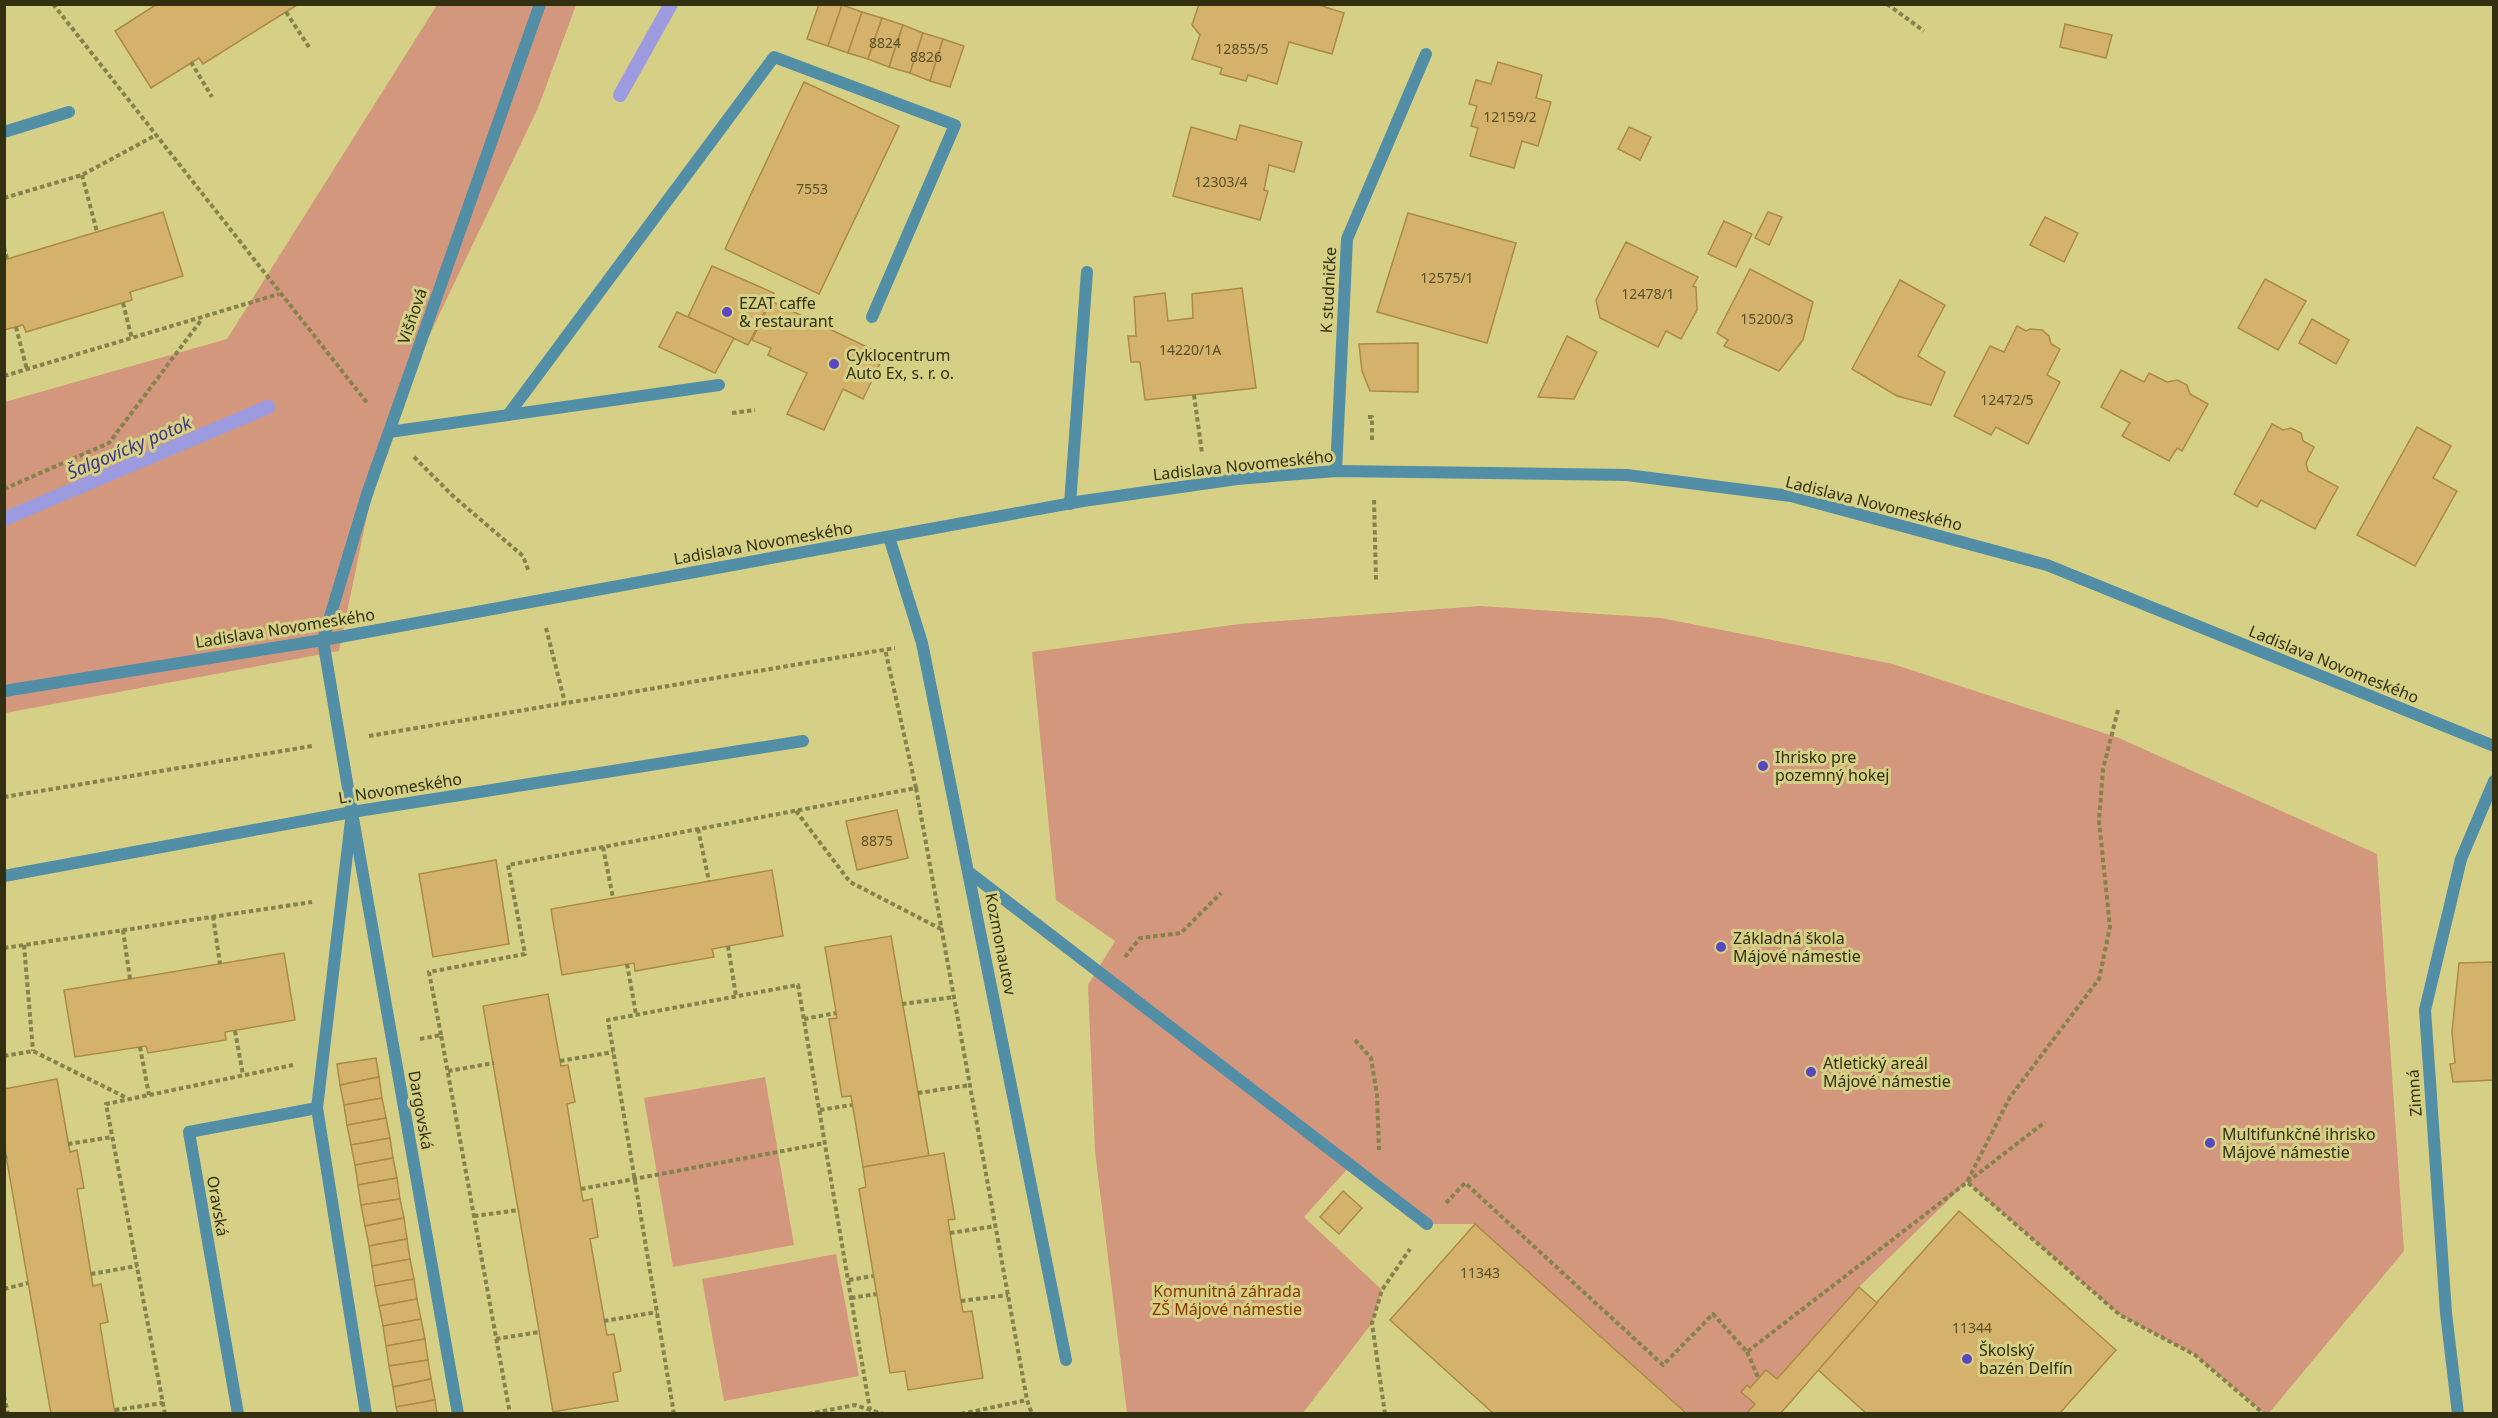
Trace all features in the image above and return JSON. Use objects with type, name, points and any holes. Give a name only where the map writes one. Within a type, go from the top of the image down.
[{"type":"street","name":"Višňová","points":[[323,640],[367,494],[540,4]]},
{"type":"street","name":"K studničke","points":[[1336,471],[1347,239],[1426,54]]},
{"type":"street","points":[[508,415],[774,57],[955,125],[872,317]]},
{"type":"street","points":[[4,132],[69,112]]},
{"type":"street","points":[[1070,504],[1087,272]]},
{"type":"street","points":[[389,432],[719,385]]},
{"type":"street","name":"Ladislava Novomeského","points":[[4,691],[323,640],[538,599],[1070,504],[1206,484],[1336,471],[1628,475],[1791,496],[2047,565],[2493,746]]},
{"type":"street","name":"Kozmonautov","points":[[889,537],[922,643],[1066,1360]]},
{"type":"street","name":"Dargovská","points":[[323,640],[458,1413]]},
{"type":"street","name":"L. Novomeského","points":[[4,876],[352,812],[803,741]]},
{"type":"street","name":"Zimná","points":[[2458,1413],[2446,1313],[2425,1010],[2462,859],[2493,781]]},
{"type":"street","name":"Dargovská","points":[[352,812],[317,1108],[366,1413]]},
{"type":"street","points":[[970,873],[1427,1224]]},
{"type":"street","name":"Oravská","points":[[238,1413],[189,1132],[317,1108]]},
{"type":"path","points":[[53,4],[389,432],[453,496],[523,556],[538,599],[565,703]]},
{"type":"path","points":[[1887,4],[1924,31]]},
{"type":"path","points":[[286,12],[309,47]]},
{"type":"path","points":[[191,63],[212,97]]},
{"type":"path","points":[[4,198],[82,175],[156,135]]},
{"type":"path","points":[[82,175],[97,232]]},
{"type":"path","points":[[4,247],[8,259]]},
{"type":"path","points":[[4,376],[279,294]]},
{"type":"path","points":[[123,303],[132,339]]},
{"type":"path","points":[[4,489],[109,443],[203,317]]},
{"type":"path","points":[[16,327],[27,370]]},
{"type":"path","points":[[1194,395],[1206,484]]},
{"type":"path","points":[[4,797],[922,643]]},
{"type":"path","points":[[885,650],[916,788],[1027,1400],[1032,1413]]},
{"type":"path","points":[[1967,1182],[2010,1098],[2099,979],[2110,927],[2099,821],[2103,769],[2118,710]]},
{"type":"path","points":[[441,1035],[429,972],[525,954],[508,865],[916,788]]},
{"type":"path","points":[[796,811],[850,882],[942,929]]},
{"type":"path","points":[[698,829],[709,881]]},
{"type":"path","points":[[603,847],[613,898]]},
{"type":"path","points":[[1108,979],[1140,938],[1181,933],[1221,893]]},
{"type":"path","points":[[4,948],[342,897]]},
{"type":"path","points":[[213,916],[220,964]]},
{"type":"path","points":[[123,930],[130,979]]},
{"type":"path","points":[[24,945],[33,1051]]},
{"type":"path","points":[[728,946],[736,996]]},
{"type":"path","points":[[627,964],[636,1014]]},
{"type":"path","points":[[674,1413],[608,1020],[798,985],[870,1410]]},
{"type":"path","points":[[903,1004],[954,997]]},
{"type":"path","points":[[804,1019],[836,1013]]},
{"type":"path","points":[[235,1030],[243,1075]]},
{"type":"path","points":[[1355,1040],[1371,1059],[1377,1095],[1377,1134],[1384,1190]]},
{"type":"path","points":[[140,1047],[149,1095]]},
{"type":"path","points":[[4,1056],[33,1051],[128,1099]]},
{"type":"path","points":[[560,1061],[614,1052]]},
{"type":"path","points":[[448,1071],[494,1063]]},
{"type":"path","points":[[918,1093],[970,1085]]},
{"type":"path","points":[[820,1110],[852,1105]]},
{"type":"path","points":[[1747,1352],[2045,1122]]},
{"type":"path","points":[[68,1144],[112,1137]]},
{"type":"path","points":[[581,1189],[825,1143]]},
{"type":"path","points":[[1967,1182],[2120,1315],[2195,1355],[2264,1413]]},
{"type":"path","points":[[1385,1413],[1372,1323],[1382,1290],[1427,1224],[1464,1183],[1663,1365],[1713,1314],[1747,1352],[1758,1377]]},
{"type":"path","points":[[474,1216],[519,1210]]},
{"type":"path","points":[[950,1233],[996,1226]]},
{"type":"path","points":[[91,1274],[136,1266]]},
{"type":"path","points":[[849,1280],[873,1276]]},
{"type":"path","points":[[4,1288],[28,1283]]},
{"type":"path","points":[[851,1298],[876,1294]]},
{"type":"path","points":[[961,1301],[1008,1295]]},
{"type":"path","points":[[604,1321],[657,1312]]},
{"type":"path","points":[[496,1340],[539,1332]]},
{"type":"path","points":[[4,1396],[8,1413]]},
{"type":"path","points":[[961,1413],[1027,1400]]},
{"type":"path","points":[[115,1410],[163,1403]]},
{"type":"path","points":[[808,1413],[855,1405],[883,1413]]},
{"type":"green space","points":[[437,5],[576,5],[538,108],[385,428],[339,651],[5,713],[5,402],[227,339]]},
{"type":"green space","name":"Atletický areál Májové námestie","points":[[1480,606],[1661,618],[1893,664],[2119,738],[2377,854],[2404,1251],[2269,1413],[2264,1413],[2195,1355],[2120,1315],[1967,1182],[1859,1287],[1777,1379],[1766,1370],[1750,1388],[1747,1386],[1742,1392],[1755,1404],[1746,1413],[1687,1413],[1475,1224],[1427,1224],[1351,1165],[1304,1217],[1382,1290],[1372,1323],[1303,1413],[1127,1413],[1095,1151],[1088,985],[1115,941],[1056,900],[1032,652],[1240,624]]},
{"type":"green space","points":[[765,1077],[794,1245],[673,1267],[644,1098]]},
{"type":"green space","points":[[836,1254],[859,1376],[724,1401],[702,1279]]},
{"type":"building","points":[[157,4],[297,5],[203,64],[199,58],[151,88],[115,31]]},
{"type":"building","points":[[819,4],[842,5],[828,46],[807,39]]},
{"type":"building","points":[[1199,4],[1316,4],[1344,13],[1332,54],[1289,42],[1277,84],[1248,75],[1246,81],[1220,74],[1222,68],[1192,59],[1200,35],[1192,25]]},
{"type":"building","points":[[842,5],[862,12],[848,53],[828,46]]},
{"type":"building","points":[[862,12],[882,18],[868,59],[848,53]]},
{"type":"building","points":[[882,18],[903,25],[889,67],[868,59]]},
{"type":"building","points":[[2065,24],[2112,35],[2106,58],[2060,47]]},
{"type":"building","points":[[903,25],[923,33],[910,73],[889,67]]},
{"type":"building","points":[[923,33],[943,39],[930,81],[910,73]]},
{"type":"building","points":[[943,39],[964,46],[950,87],[930,81]]},
{"type":"building","points":[[1498,62],[1542,75],[1536,98],[1551,102],[1538,146],[1522,141],[1514,168],[1470,156],[1478,128],[1471,126],[1477,106],[1469,104],[1476,80],[1491,84]]},
{"type":"building","points":[[804,82],[899,126],[819,294],[725,249]]},
{"type":"building","points":[[1240,125],[1302,142],[1294,172],[1269,165],[1264,190],[1268,191],[1260,220],[1173,196],[1191,127],[1236,140]]},
{"type":"building","points":[[1629,127],[1651,137],[1640,160],[1618,149]]},
{"type":"building","points":[[163,212],[183,276],[130,292],[132,300],[26,332],[23,325],[4,330],[4,260]]},
{"type":"building","points":[[1768,212],[1782,217],[1769,245],[1755,238]]},
{"type":"building","points":[[1408,213],[1516,243],[1487,343],[1377,312]]},
{"type":"building","points":[[2045,217],[2078,233],[2064,262],[2030,245]]},
{"type":"building","points":[[1724,221],[1752,234],[1736,267],[1708,254]]},
{"type":"building","points":[[1626,242],[1698,277],[1693,286],[1696,287],[1697,310],[1681,339],[1666,331],[1658,347],[1600,318],[1596,300]]},
{"type":"building","points":[[712,266],[774,293],[748,345],[688,317]]},
{"type":"building","points":[[1750,269],[1813,302],[1803,340],[1779,371],[1724,346],[1728,340],[1717,333]]},
{"type":"building","points":[[2265,279],[2306,301],[2278,350],[2238,328]]},
{"type":"building","points":[[1900,280],[1945,305],[1918,356],[1945,372],[1931,405],[1897,396],[1852,369]]},
{"type":"building","points":[[1242,288],[1256,388],[1145,400],[1140,362],[1131,362],[1128,336],[1136,336],[1134,297],[1165,293],[1168,321],[1193,318],[1192,294]]},
{"type":"building","name":"Cyklocentrum Auto Ex, s. r. o.","points":[[771,301],[884,355],[863,399],[843,389],[824,430],[787,414],[807,373],[768,355],[771,348],[752,340]]},
{"type":"building","points":[[677,312],[734,338],[715,373],[659,347]]},
{"type":"building","points":[[2312,319],[2349,340],[2336,364],[2299,343]]},
{"type":"building","points":[[2017,326],[2026,331],[2042,330],[2049,336],[2051,344],[2060,349],[2047,375],[2060,382],[2028,444],[1996,427],[1991,435],[1954,416],[1990,346],[2004,352]]},
{"type":"building","points":[[1567,336],[1597,352],[1574,399],[1538,397]]},
{"type":"building","points":[[1418,343],[1418,392],[1370,391],[1362,371],[1359,344]]},
{"type":"building","points":[[2121,370],[2144,382],[2149,373],[2167,382],[2177,380],[2187,385],[2190,394],[2208,404],[2182,451],[2177,448],[2169,461],[2122,436],[2130,423],[2101,407]]},
{"type":"building","points":[[2272,424],[2283,430],[2291,428],[2301,433],[2303,441],[2314,447],[2306,463],[2308,471],[2338,487],[2315,529],[2261,500],[2257,507],[2234,494]]},
{"type":"building","points":[[2417,427],[2451,446],[2433,478],[2457,491],[2415,566],[2357,535]]},
{"type":"building","points":[[897,810],[908,858],[857,870],[846,821]]},
{"type":"building","points":[[496,860],[509,944],[433,957],[419,874]]},
{"type":"building","points":[[772,870],[783,936],[712,949],[714,957],[635,971],[634,963],[562,975],[551,909]]},
{"type":"building","points":[[891,936],[929,1156],[863,1167],[851,1096],[842,1097],[829,1019],[837,1018],[825,947]]},
{"type":"building","points":[[284,953],[295,1020],[225,1032],[226,1040],[148,1053],[146,1046],[75,1057],[64,990]]},
{"type":"building","points":[[2494,962],[2494,1080],[2453,1082],[2450,1064],[2455,1063],[2452,1032],[2459,963]]},
{"type":"building","points":[[548,994],[561,1066],[568,1065],[575,1102],[567,1104],[583,1201],[592,1199],[598,1237],[590,1239],[607,1335],[614,1334],[621,1371],[613,1373],[618,1401],[553,1412],[483,1006]]},
{"type":"building","points":[[376,1058],[379,1077],[340,1085],[337,1064]]},
{"type":"building","points":[[379,1077],[382,1098],[344,1105],[340,1085]]},
{"type":"building","points":[[57,1079],[70,1152],[77,1150],[84,1188],[77,1189],[93,1286],[101,1284],[108,1322],[100,1324],[115,1414],[51,1414],[4,1144],[4,1089]]},
{"type":"building","points":[[382,1098],[386,1118],[347,1125],[344,1105]]},
{"type":"building","points":[[386,1118],[390,1138],[351,1145],[347,1125]]},
{"type":"building","points":[[390,1138],[393,1158],[355,1165],[351,1145]]},
{"type":"building","points":[[944,1153],[955,1219],[948,1220],[961,1301],[963,1312],[972,1311],[983,1378],[908,1390],[905,1371],[890,1373],[859,1189],[866,1187],[863,1167]]},
{"type":"building","points":[[393,1158],[397,1178],[358,1185],[355,1165]]},
{"type":"building","points":[[397,1178],[400,1199],[361,1205],[358,1185]]},
{"type":"building","points":[[1343,1191],[1362,1208],[1339,1234],[1320,1217]]},
{"type":"building","points":[[400,1199],[404,1218],[365,1226],[361,1205]]},
{"type":"building","points":[[1959,1211],[2116,1350],[2059,1414],[1867,1414],[1817,1369]]},
{"type":"building","points":[[404,1218],[407,1239],[369,1246],[365,1226]]},
{"type":"building","points":[[1475,1224],[1687,1414],[1494,1414],[1390,1320]]},
{"type":"building","points":[[407,1239],[410,1259],[372,1266],[369,1246]]},
{"type":"building","points":[[410,1259],[414,1279],[375,1286],[372,1266]]},
{"type":"building","points":[[414,1279],[417,1299],[379,1306],[375,1286]]},
{"type":"building","points":[[1859,1287],[1877,1303],[1780,1414],[1746,1414],[1755,1404],[1741,1392],[1747,1385],[1750,1388],[1766,1370],[1777,1379]]},
{"type":"building","points":[[417,1299],[421,1319],[383,1326],[379,1306]]},
{"type":"building","points":[[421,1319],[425,1339],[386,1346],[383,1326]]},
{"type":"building","points":[[425,1339],[428,1360],[389,1366],[386,1346]]},
{"type":"building","points":[[428,1360],[431,1379],[393,1387],[389,1366]]},
{"type":"building","points":[[431,1379],[435,1400],[396,1407],[393,1387]]},
{"type":"building","points":[[435,1400],[437,1414],[398,1414],[396,1407]]},
{"type":"waterway","name":"Šalgovícky potok","points":[[620,95],[671,4]]},
{"type":"waterway","name":"Šalgovícky potok","points":[[4,519],[268,407]]},
{"type":"place","name":"EZAT caffe & restaurant","points":[[727,312]]},
{"type":"place","name":"Cyklocentrum Auto Ex, s. r. o.","points":[[834,364]]},
{"type":"place","name":"Ihrisko pre pozemný hokej","points":[[1763,766]]},
{"type":"place","name":"Základná škola Májové námestie","points":[[1721,947]]},
{"type":"place","name":"Atletický areál Májové námestie","points":[[1811,1072]]},
{"type":"place","name":"Multifunkčné ihrisko Májové námestie","points":[[2210,1143]]},
{"type":"place","name":"Školský bazén Delfín","points":[[1967,1359]]},
{"type":"park label","name":"Komunitná záhrada ZŠ Májové námestie","points":[[1227,1300]]}]
